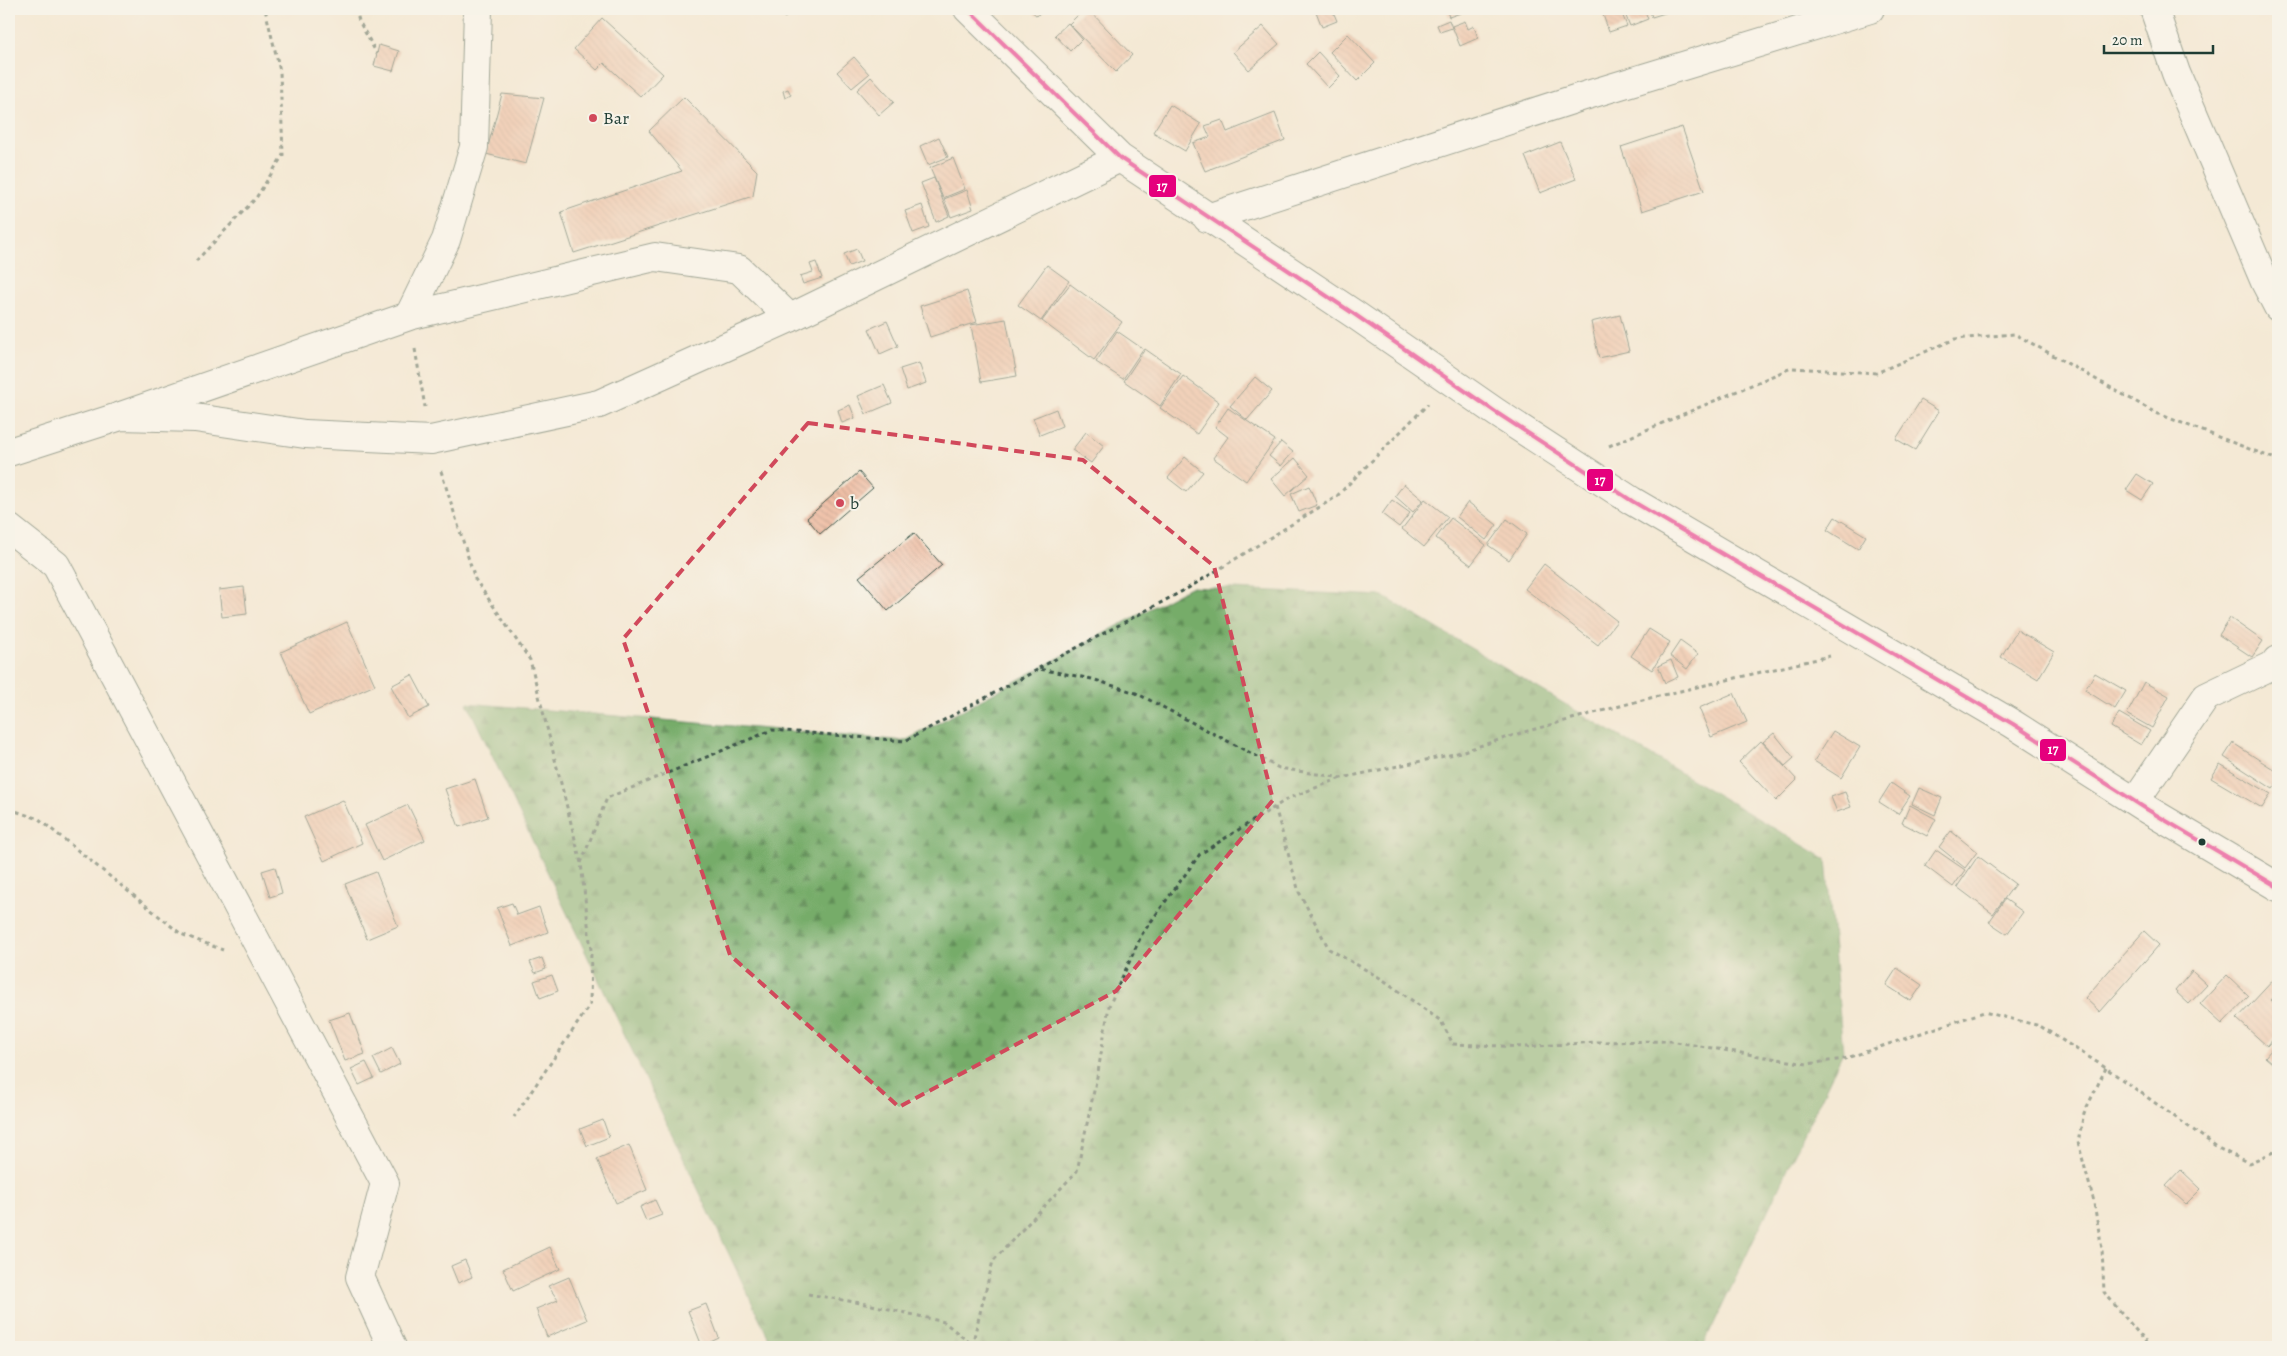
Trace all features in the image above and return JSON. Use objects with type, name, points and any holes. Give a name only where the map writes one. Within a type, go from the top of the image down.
[{"type":"street","points":[[409,316],[446,240],[474,147],[478,9]]},
{"type":"street","points":[[968,9],[1120,158],[1207,218],[1452,380],[1497,413],[1632,501],[2014,724],[2134,801],[2278,887]]},
{"type":"street","points":[[1207,218],[1581,97],[1870,9]]},
{"type":"street","points":[[2154,9],[2176,73],[2265,282],[2278,307]]},
{"type":"street","points":[[121,416],[195,418],[305,434],[431,440],[600,404],[790,318],[1120,158]]},
{"type":"street","points":[[9,452],[121,416],[409,316],[655,257],[739,268],[790,318]]},
{"type":"street","points":[[9,528],[56,565],[385,1183],[360,1277],[392,1347]]},
{"type":"street","points":[[2134,801],[2206,697],[2275,664],[2278,660]]},
{"type":"path","points":[[196,261],[256,198],[283,155],[280,71],[265,9]]},
{"type":"path","points":[[356,9],[359,21],[377,54]]},
{"type":"path","points":[[409,316],[431,440],[475,579],[530,660],[581,863],[591,950],[590,1006],[514,1117]]},
{"type":"path","points":[[1572,462],[1791,368],[1876,373],[1955,338],[2016,334],[2156,413],[2278,460]]},
{"type":"path","points":[[581,863],[607,798],[772,730],[905,741],[1190,587],[1336,497],[1452,380]]},
{"type":"path","points":[[808,1294],[872,1305],[944,1322],[974,1346],[993,1261],[1076,1171],[1098,1072],[1109,1006],[1142,934],[1200,854],[1289,798],[1342,778],[1454,754],[1524,732],[1646,699],[1830,656]]},
{"type":"path","points":[[1039,669],[1092,679],[1136,693],[1279,768],[1342,778]]},
{"type":"path","points":[[1275,807],[1299,892],[1329,950],[1382,979],[1441,1021],[1453,1044],[1524,1047],[1597,1042],[1670,1042],[1807,1064],[1844,1059],[1984,1012],[2040,1026],[2106,1068],[2220,1149],[2234,1156],[2249,1163],[2278,1150]]},
{"type":"path","points":[[9,809],[39,819],[181,934],[241,958],[265,958]]},
{"type":"path","points":[[2106,1068],[2084,1114],[2078,1142],[2095,1207],[2102,1249],[2104,1292],[2146,1341],[2147,1347]]},
{"type":"highlighted area","points":[[808,423],[1083,460],[1214,566],[1273,800],[1116,991],[899,1107],[730,955],[623,639]]},
{"type":"green space","points":[[1190,587],[1383,596],[1826,859],[1843,1052],[1703,1347],[773,1347],[467,703],[905,741]]},
{"type":"building","points":[[774,9],[793,9],[785,18]]},
{"type":"building","points":[[1029,9],[1043,9],[1037,16]]},
{"type":"building","points":[[1084,9],[1088,9],[1132,55],[1116,72],[1069,24]]},
{"type":"building","points":[[1315,9],[1332,9],[1337,21],[1322,27]]},
{"type":"building","points":[[1446,9],[1472,9],[1449,17]]},
{"type":"building","points":[[1601,9],[1620,9],[1627,26],[1609,32]]},
{"type":"building","points":[[1623,9],[1644,9],[1648,19],[1630,26]]},
{"type":"building","points":[[1649,9],[1667,9],[1668,12],[1652,17]]},
{"type":"building","points":[[602,18],[663,74],[641,97],[604,63],[597,70],[574,49]]},
{"type":"building","points":[[1449,20],[1452,28],[1440,32],[1437,25]]},
{"type":"building","points":[[1465,21],[1468,29],[1474,26],[1478,38],[1460,46],[1452,26]]},
{"type":"building","points":[[1068,23],[1082,39],[1070,51],[1055,35]]},
{"type":"building","points":[[1263,26],[1279,44],[1249,70],[1233,52]]},
{"type":"building","points":[[1348,34],[1375,63],[1357,81],[1330,52]]},
{"type":"building","points":[[379,45],[399,51],[393,71],[374,66]]},
{"type":"building","points":[[1318,52],[1340,76],[1328,88],[1306,64]]},
{"type":"building","points":[[854,57],[869,74],[852,88],[837,72]]},
{"type":"building","points":[[871,77],[894,102],[879,115],[857,90]]},
{"type":"building","points":[[788,89],[791,95],[785,98],[783,91]]},
{"type":"building","points":[[502,94],[544,98],[526,164],[486,154]]},
{"type":"building","points":[[684,97],[757,171],[753,196],[574,253],[561,212],[682,171],[649,131]]},
{"type":"building","points":[[1170,105],[1201,124],[1185,151],[1153,132]]},
{"type":"building","points":[[1275,113],[1285,140],[1205,171],[1193,143],[1210,137],[1205,126],[1222,120],[1227,132]]},
{"type":"building","points":[[1682,127],[1704,191],[1642,211],[1621,147]]},
{"type":"building","points":[[939,137],[948,157],[928,165],[920,146]]},
{"type":"building","points":[[1560,142],[1576,179],[1540,193],[1525,156]]},
{"type":"building","points":[[953,158],[965,189],[943,198],[930,168]]},
{"type":"building","points":[[934,178],[949,216],[936,222],[921,183]]},
{"type":"building","points":[[967,190],[973,209],[951,217],[944,199]]},
{"type":"building","points":[[922,205],[929,227],[913,233],[905,211]]},
{"type":"building","points":[[857,249],[862,261],[849,266],[844,254]]},
{"type":"building","points":[[816,262],[822,278],[803,284],[800,276],[813,272],[810,264]]},
{"type":"building","points":[[1047,265],[1069,281],[1041,321],[1018,305]]},
{"type":"building","points":[[1070,284],[1122,322],[1094,360],[1042,321]]},
{"type":"building","points":[[967,291],[977,322],[930,337],[920,306]]},
{"type":"building","points":[[1620,315],[1629,351],[1599,358],[1591,322]]},
{"type":"building","points":[[1006,319],[1017,376],[981,382],[971,325]]},
{"type":"building","points":[[887,321],[898,346],[880,354],[869,329]]},
{"type":"building","points":[[1117,331],[1143,349],[1123,379],[1096,362]]},
{"type":"building","points":[[1145,349],[1181,374],[1160,406],[1124,381]]},
{"type":"building","points":[[919,363],[926,383],[907,390],[900,369]]},
{"type":"building","points":[[1183,376],[1219,402],[1197,434],[1160,408]]},
{"type":"building","points":[[1255,377],[1272,391],[1247,420],[1230,406]]},
{"type":"building","points":[[884,385],[892,403],[866,414],[858,396]]},
{"type":"building","points":[[1921,400],[1939,411],[1915,450],[1896,439]]},
{"type":"building","points":[[850,405],[855,418],[842,423],[838,410]]},
{"type":"building","points":[[1228,408],[1275,440],[1246,481],[1213,458],[1228,437],[1215,427]]},
{"type":"building","points":[[1056,409],[1062,426],[1040,435],[1033,418]]},
{"type":"building","points":[[1086,432],[1104,446],[1091,463],[1072,450]]},
{"type":"building","points":[[1281,442],[1293,452],[1281,466],[1269,456]]},
{"type":"building","points":[[1185,457],[1203,472],[1186,492],[1168,478]]},
{"type":"building","points":[[1295,458],[1309,475],[1285,496],[1271,479]]},
{"type":"building","name":"b","points":[[859,472],[873,488],[820,534],[807,518]]},
{"type":"building","points":[[2137,474],[2153,484],[2142,500],[2126,490]]},
{"type":"building","points":[[1404,484],[1423,500],[1413,512],[1395,496]]},
{"type":"building","points":[[1309,486],[1317,505],[1299,512],[1291,494]]},
{"type":"building","points":[[1425,499],[1448,517],[1424,547],[1402,529]]},
{"type":"building","points":[[1392,500],[1410,513],[1399,527],[1382,514]]},
{"type":"building","points":[[1468,502],[1497,525],[1486,540],[1457,517]]},
{"type":"building","points":[[1835,517],[1866,536],[1858,549],[1827,530]]},
{"type":"building","points":[[1451,518],[1486,545],[1471,565],[1436,538]]},
{"type":"building","points":[[1507,519],[1527,534],[1509,560],[1488,545]]},
{"type":"building","points":[[914,533],[942,565],[888,611],[859,577]]},
{"type":"building","points":[[1544,564],[1617,621],[1598,645],[1525,589]]},
{"type":"building","points":[[244,587],[247,614],[222,617],[219,590]]},
{"type":"building","points":[[2230,618],[2263,641],[2252,657],[2219,635]]},
{"type":"building","points":[[347,622],[375,685],[309,714],[281,652]]},
{"type":"building","points":[[1649,629],[1670,642],[1652,670],[1631,656]]},
{"type":"building","points":[[2017,630],[2054,652],[2038,679],[2001,657]]},
{"type":"building","points":[[1680,641],[1698,654],[1687,669],[1670,656]]},
{"type":"building","points":[[1671,660],[1678,677],[1665,683],[1658,666]]},
{"type":"building","points":[[2095,673],[2126,691],[2115,709],[2085,690]]},
{"type":"building","points":[[412,675],[429,707],[408,718],[391,686]]},
{"type":"building","points":[[2144,682],[2169,696],[2152,728],[2127,714]]},
{"type":"building","points":[[1734,693],[1747,722],[1711,737],[1699,708]]},
{"type":"building","points":[[2119,713],[2150,731],[2141,745],[2111,727]]},
{"type":"building","points":[[1833,731],[1860,747],[1841,778],[1814,761]]},
{"type":"building","points":[[1774,733],[1794,758],[1785,766],[1763,742]]},
{"type":"building","points":[[1761,741],[1797,780],[1776,801],[1739,762]]},
{"type":"building","points":[[2233,743],[2278,772],[2278,782],[2273,789],[2224,757]]},
{"type":"building","points":[[2220,764],[2271,794],[2262,808],[2211,778]]},
{"type":"building","points":[[475,779],[488,817],[459,827],[445,789]]},
{"type":"building","points":[[1891,783],[1910,796],[1898,814],[1879,802]]},
{"type":"building","points":[[1919,788],[1942,798],[1935,815],[1912,804]]},
{"type":"building","points":[[1845,792],[1851,807],[1837,812],[1831,797]]},
{"type":"building","points":[[343,800],[362,843],[324,861],[304,817]]},
{"type":"building","points":[[408,805],[425,840],[382,861],[365,825]]},
{"type":"building","points":[[1910,805],[1936,819],[1927,836],[1902,823]]},
{"type":"building","points":[[1951,831],[1977,852],[1965,868],[1939,847]]},
{"type":"building","points":[[1936,850],[1965,870],[1953,887],[1925,866]]},
{"type":"building","points":[[1978,856],[2015,884],[1993,914],[1957,887]]},
{"type":"building","points":[[275,867],[282,893],[270,897],[262,871]]},
{"type":"building","points":[[376,872],[398,926],[367,939],[345,884]]},
{"type":"building","points":[[2005,899],[2023,912],[2007,934],[1989,922]]},
{"type":"building","points":[[512,903],[517,915],[539,907],[548,932],[512,946],[497,908]]},
{"type":"building","points":[[2144,931],[2159,945],[2100,1012],[2085,998]]},
{"type":"building","points":[[542,958],[546,969],[535,973],[530,962]]},
{"type":"building","points":[[1897,968],[1922,985],[1911,1001],[1886,985]]},
{"type":"building","points":[[2192,971],[2207,985],[2189,1004],[2175,991]]},
{"type":"building","points":[[552,975],[558,991],[540,998],[534,981]]},
{"type":"building","points":[[2227,975],[2249,996],[2222,1024],[2200,1004]]},
{"type":"building","points":[[2277,976],[2278,993],[2271,1000],[2278,1007],[2278,1034],[2267,1046],[2237,1019]]},
{"type":"building","points":[[350,1013],[365,1054],[345,1061],[329,1020]]},
{"type":"building","points":[[2278,1042],[2278,1068],[2265,1057]]},
{"type":"building","points":[[392,1048],[400,1064],[381,1074],[373,1058]]},
{"type":"building","points":[[366,1062],[374,1078],[359,1085],[351,1069]]},
{"type":"building","points":[[603,1120],[609,1137],[587,1146],[580,1129]]},
{"type":"building","points":[[629,1145],[647,1190],[616,1203],[597,1159]]},
{"type":"building","points":[[2181,1170],[2201,1189],[2186,1204],[2166,1186]]},
{"type":"building","points":[[655,1200],[662,1215],[646,1221],[640,1207]]},
{"type":"building","points":[[550,1247],[560,1269],[513,1291],[503,1269]]},
{"type":"building","points":[[465,1260],[472,1277],[458,1283],[451,1266]]},
{"type":"building","points":[[569,1277],[587,1320],[547,1337],[536,1309],[558,1300],[548,1286]]},
{"type":"building","points":[[706,1304],[719,1338],[702,1346],[688,1311]]},
{"type":"transit line","name":"17","points":[[968,9],[1120,158],[1354,314],[1497,413],[1632,501],[2013,724],[2148,810],[2278,887]]},
{"type":"place","name":"Bar","points":[[593,118]]},
{"type":"place","name":"b","points":[[840,503]]}]
